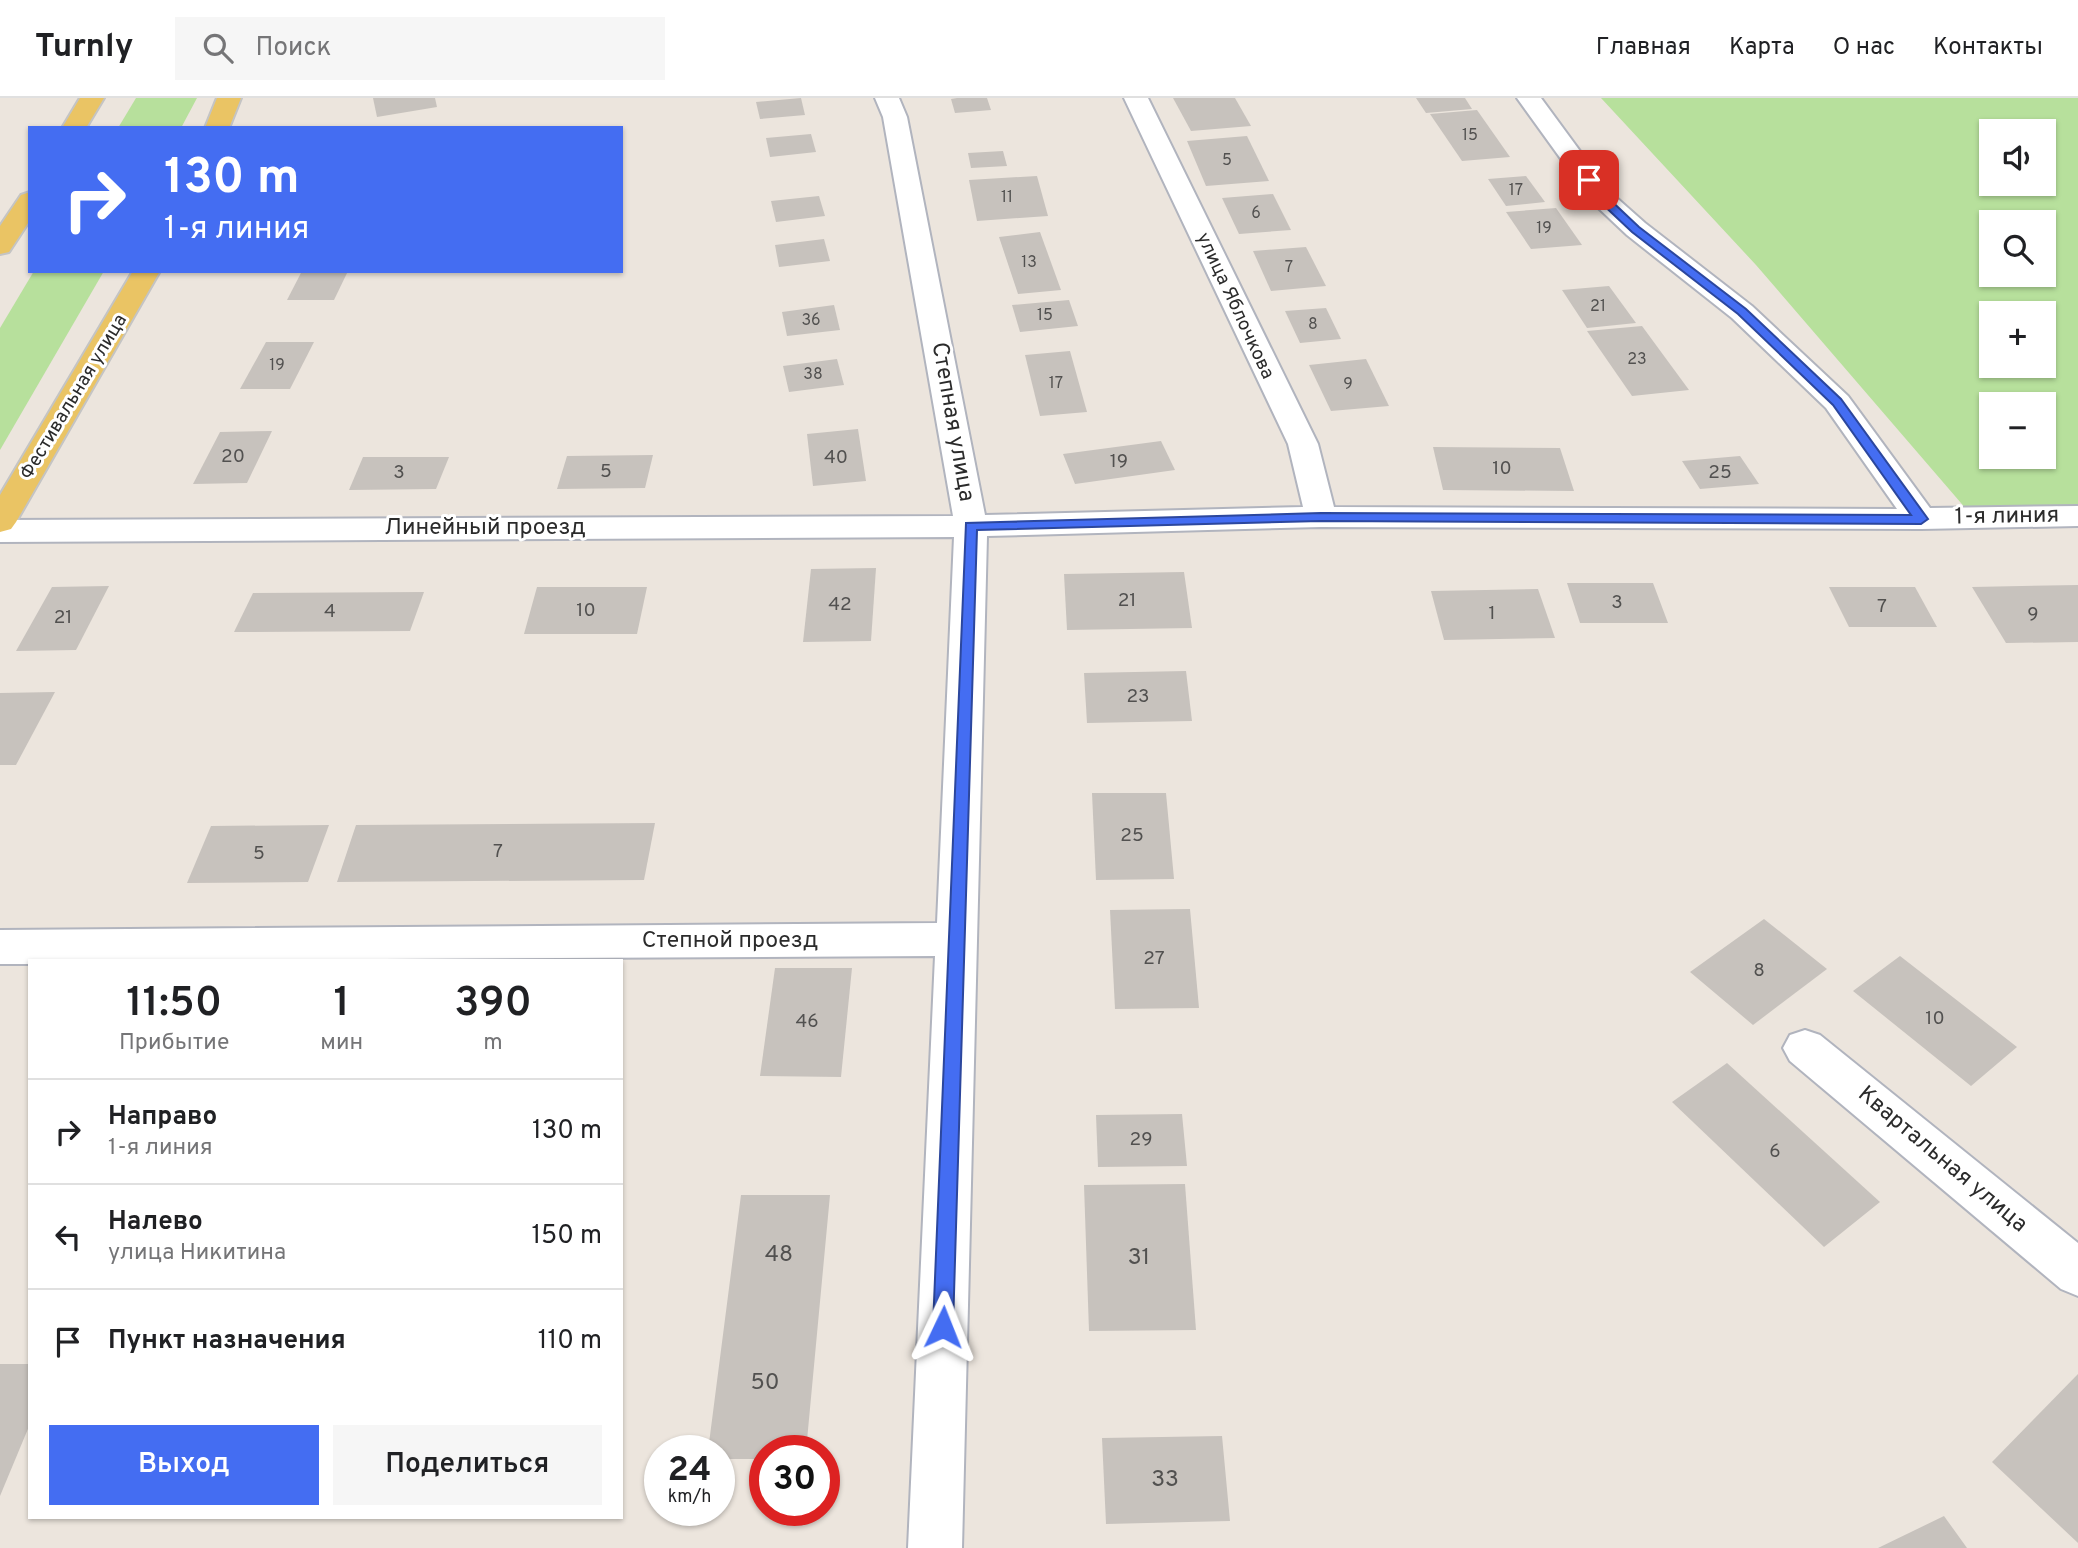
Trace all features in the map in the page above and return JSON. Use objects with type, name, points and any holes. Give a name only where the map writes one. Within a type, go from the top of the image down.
[{"type":"main road","points":[[75,126],[92,98]]},
{"type":"main road","points":[[218,126],[229,98]]},
{"type":"main road","points":[[0,246],[28,203]]},
{"type":"main road","name":"Фестивальная улица","points":[[0,522],[146,273]]},
{"type":"street","name":"Степная улица","points":[[887,98],[895,117],[971,526],[935,1548]]},
{"type":"street","name":"улица Яблочкова","points":[[1136,98],[1303,444],[1321,517]]},
{"type":"street","points":[[1529,98],[1601,197],[1636,229],[1742,312],[1837,402],[1921,519]]},
{"type":"street","name":"1-я линия","points":[[971,526],[1321,517],[1921,519],[2078,516]]},
{"type":"street","name":"Линейный проезд","points":[[0,531],[971,526]]},
{"type":"street","name":"Степной проезд","points":[[0,947],[956,939]]},
{"type":"street","name":"Квартальная улица","points":[[1805,1048],[2078,1273]]},
{"type":"green space","points":[[136,98],[197,98],[182,126],[119,126]]},
{"type":"green space","points":[[1601,98],[2078,98],[2078,506],[1967,510],[1756,265]]},
{"type":"green space","points":[[33,273],[103,273],[0,450],[0,328]]},
{"type":"building","points":[[373,98],[435,98],[437,107],[377,117]]},
{"type":"building","points":[[801,98],[805,115],[760,119],[756,102]]},
{"type":"building","points":[[987,98],[991,110],[955,113],[951,99]]},
{"type":"building","points":[[1173,98],[1235,98],[1251,126],[1191,131]]},
{"type":"building","points":[[1416,98],[1465,98],[1472,109],[1426,113]]},
{"type":"building","points":[[1477,110],[1510,157],[1462,161],[1430,114]]},
{"type":"building","points":[[811,134],[816,152],[770,157],[766,138]]},
{"type":"building","points":[[1247,136],[1269,181],[1206,186],[1187,141]]},
{"type":"building","points":[[1003,151],[1007,166],[971,168],[968,153]]},
{"type":"building","points":[[1037,176],[1048,216],[977,221],[969,180]]},
{"type":"building","points":[[1526,176],[1545,202],[1506,206],[1488,179]]},
{"type":"building","points":[[1273,194],[1291,230],[1239,234],[1222,198]]},
{"type":"building","points":[[819,196],[825,216],[776,222],[771,201]]},
{"type":"building","points":[[1556,208],[1582,245],[1531,249],[1506,212]]},
{"type":"building","points":[[1040,232],[1061,290],[1018,294],[999,237]]},
{"type":"building","points":[[824,239],[830,261],[779,267],[775,245]]},
{"type":"building","points":[[1306,247],[1326,286],[1271,291],[1253,251]]},
{"type":"building","points":[[301,273],[347,273],[334,300],[287,300]]},
{"type":"building","points":[[1609,286],[1636,323],[1587,328],[1562,290]]},
{"type":"building","points":[[1069,300],[1078,326],[1020,332],[1012,305]]},
{"type":"building","points":[[834,305],[840,330],[787,336],[782,312]]},
{"type":"building","points":[[1326,308],[1341,339],[1300,343],[1285,311]]},
{"type":"building","points":[[1642,326],[1689,390],[1632,396],[1587,331]]},
{"type":"building","points":[[266,342],[314,342],[290,389],[240,389]]},
{"type":"building","points":[[1070,351],[1087,412],[1040,416],[1025,355]]},
{"type":"building","points":[[837,359],[844,385],[789,392],[783,366]]},
{"type":"building","points":[[1366,359],[1389,406],[1331,411],[1309,365]]},
{"type":"building","points":[[858,429],[866,481],[813,486],[807,434]]},
{"type":"building","points":[[272,431],[247,483],[193,484],[220,432]]},
{"type":"building","points":[[1161,441],[1175,470],[1075,484],[1063,454]]},
{"type":"building","points":[[1433,447],[1560,448],[1574,491],[1443,490]]},
{"type":"building","points":[[653,455],[645,488],[557,489],[567,456]]},
{"type":"building","points":[[1740,456],[1759,484],[1700,489],[1682,461]]},
{"type":"building","points":[[363,457],[449,457],[436,489],[349,490]]},
{"type":"building","points":[[876,568],[871,641],[803,642],[811,569]]},
{"type":"building","points":[[1184,572],[1192,628],[1067,630],[1064,574]]},
{"type":"building","points":[[1567,583],[1653,583],[1668,623],[1580,623]]},
{"type":"building","points":[[2078,585],[2078,642],[2006,643],[1972,587]]},
{"type":"building","points":[[109,586],[76,650],[16,651],[52,587]]},
{"type":"building","points":[[537,587],[647,587],[637,634],[524,634]]},
{"type":"building","points":[[1829,587],[1915,587],[1937,627],[1849,627]]},
{"type":"building","points":[[1538,589],[1555,638],[1444,640],[1431,591]]},
{"type":"building","points":[[424,592],[410,631],[234,632],[253,593]]},
{"type":"building","points":[[1186,671],[1192,721],[1087,723],[1084,673]]},
{"type":"building","points":[[55,692],[16,765],[0,765],[0,693]]},
{"type":"building","points":[[1092,793],[1166,793],[1174,879],[1096,880]]},
{"type":"building","points":[[655,823],[644,880],[337,882],[356,825]]},
{"type":"building","points":[[329,825],[308,882],[187,883],[211,826]]},
{"type":"building","points":[[1190,909],[1199,1008],[1115,1009],[1110,910]]},
{"type":"building","points":[[1764,919],[1827,969],[1753,1025],[1690,972]]},
{"type":"building","points":[[1900,956],[2017,1047],[1971,1086],[1853,991]]},
{"type":"building","points":[[775,968],[852,968],[841,1077],[760,1076]]},
{"type":"building","points":[[1727,1063],[1880,1202],[1824,1247],[1672,1102]]},
{"type":"building","points":[[1182,1114],[1187,1166],[1098,1167],[1096,1115]]},
{"type":"building","points":[[1185,1184],[1196,1330],[1089,1331],[1084,1185]]},
{"type":"building","points":[[741,1195],[830,1195],[808,1435],[749,1435],[749,1459],[735,1459],[735,1435],[710,1435]]},
{"type":"building","points":[[0,1364],[28,1364],[28,1429],[0,1496]]},
{"type":"building","points":[[2078,1374],[2078,1543],[1992,1462]]},
{"type":"building","points":[[1222,1436],[1230,1521],[1106,1524],[1102,1438]]},
{"type":"building","points":[[1944,1516],[1967,1548],[1878,1548]]},
{"type":"route","points":[[943,1327],[971,526],[1321,517],[1921,519],[1837,402],[1742,312],[1636,229],[1601,197],[1589,180]]}]
